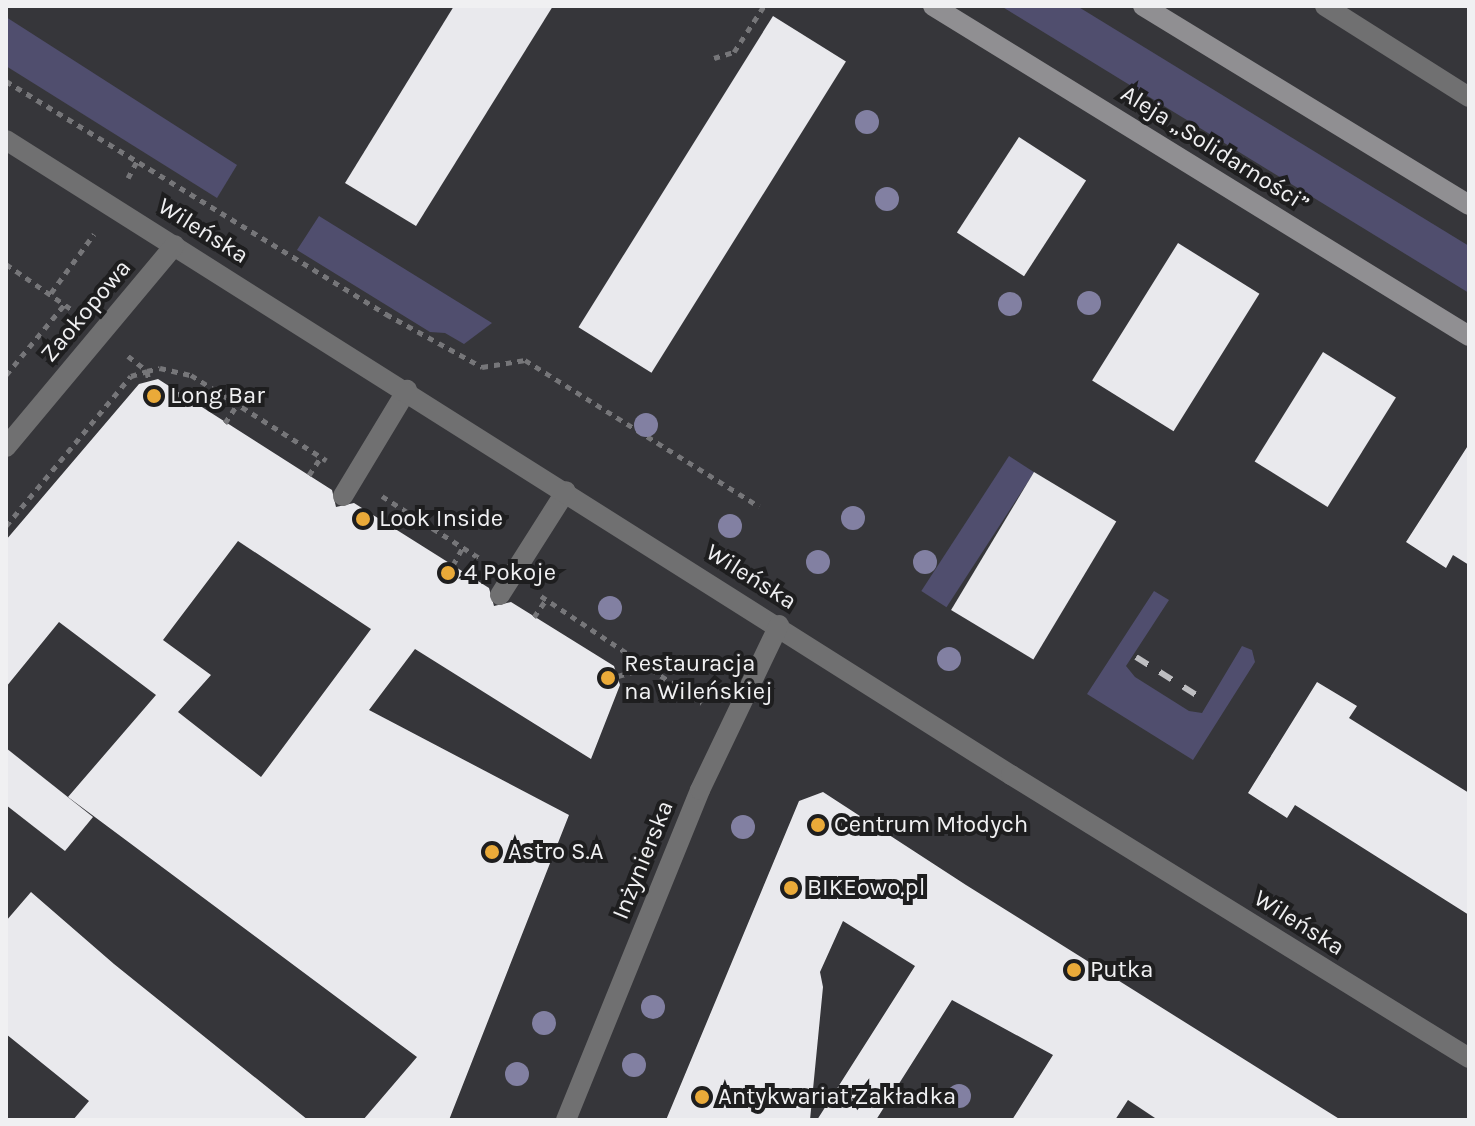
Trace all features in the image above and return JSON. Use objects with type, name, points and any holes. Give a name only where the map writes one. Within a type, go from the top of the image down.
[{"type":"main road","name":"Aleja „Solidarności”","points":[[933,6],[1469,336]]},
{"type":"main road","points":[[1143,6],[1469,205]]},
{"type":"street","points":[[1325,6],[1469,97]]},
{"type":"street","name":"Wileńska","points":[[6,140],[779,625],[1011,775],[1469,1058]]},
{"type":"street","name":"Zaokopowa","points":[[6,447],[175,245]]},
{"type":"street","points":[[343,496],[407,390]]},
{"type":"street","points":[[500,595],[566,491]]},
{"type":"street","name":"Inżynierska","points":[[566,1120],[700,790],[779,625]]},
{"type":"path","points":[[714,58],[734,52],[764,6]]},
{"type":"path","points":[[6,81],[386,314],[482,367],[525,360],[759,506]]},
{"type":"path","points":[[6,375],[65,304]]},
{"type":"path","points":[[6,526],[131,376],[147,371],[149,382]]},
{"type":"path","points":[[225,423],[238,404]]},
{"type":"path","points":[[309,475],[321,457]]},
{"type":"path","points":[[453,565],[463,547]]},
{"type":"path","points":[[534,617],[546,600]]},
{"type":"path","points":[[618,676],[636,671],[641,661]]},
{"type":"shaded area","points":[[1001,6],[1077,6],[1469,246],[1469,293]]},
{"type":"shaded area","points":[[6,17],[237,165],[217,198],[6,66]]},
{"type":"shaded area","points":[[319,216],[492,323],[464,344],[445,333],[430,332],[297,250]]},
{"type":"shaded area","points":[[1009,456],[1034,472],[946,607],[921,591]]},
{"type":"shaded area","points":[[1154,591],[1169,600],[1126,666],[1135,677],[1189,711],[1202,713],[1242,646],[1252,650],[1255,662],[1193,760],[1087,694]]},
{"type":"building","points":[[454,6],[553,6],[416,226],[345,183]]},
{"type":"building","points":[[773,16],[846,62],[651,373],[579,327]]},
{"type":"building","points":[[1019,137],[1086,181],[1024,276],[957,233]]},
{"type":"building","points":[[1178,243],[1259,294],[1174,431],[1092,380]]},
{"type":"building","points":[[1323,352],[1396,398],[1328,507],[1255,461]]},
{"type":"building","points":[[158,379],[332,490],[336,507],[354,503],[489,588],[494,606],[511,602],[614,666],[620,685],[591,759],[415,649],[369,710],[569,815],[449,1120],[363,1120],[417,1057],[68,797],[156,695],[59,622],[6,687],[6,540],[139,384]],"holes":[[[238,541],[371,629],[261,777],[178,712],[211,675],[163,640]]]},
{"type":"building","points":[[1469,444],[1469,565],[1453,555],[1446,568],[1406,542]]},
{"type":"building","points":[[1034,472],[1116,521],[1033,659],[951,610]]},
{"type":"building","points":[[1317,682],[1357,706],[1349,718],[1469,793],[1469,915],[1295,805],[1287,818],[1248,793]]},
{"type":"building","points":[[6,748],[93,817],[65,851],[6,805]]},
{"type":"building","points":[[823,792],[1341,1120],[1158,1120],[1128,1100],[1115,1120],[1012,1120],[1053,1055],[952,1000],[876,1120],[817,1120],[915,966],[843,921],[820,972],[823,987],[810,1120],[666,1120],[799,801]]},
{"type":"building","points":[[31,892],[114,964],[308,1120],[73,1120],[89,1101],[6,1034],[6,921]]},
{"type":"railway","points":[[1136,657],[1206,701]]},
{"type":"place","name":"Long Bar","points":[[154,396]]},
{"type":"place","name":"Look Inside","points":[[363,519]]},
{"type":"place","name":"4 Pokoje","points":[[448,573]]},
{"type":"place","name":"Restauracja na Wileńskiej","points":[[608,678]]},
{"type":"place","name":"Centrum Młodych","points":[[818,825]]},
{"type":"place","name":"Astro S.A","points":[[492,852]]},
{"type":"place","name":"BIKEowo.pl","points":[[791,888]]},
{"type":"place","name":"Putka","points":[[1074,970]]},
{"type":"place","name":"Antykwariat Zakładka","points":[[702,1097]]}]
